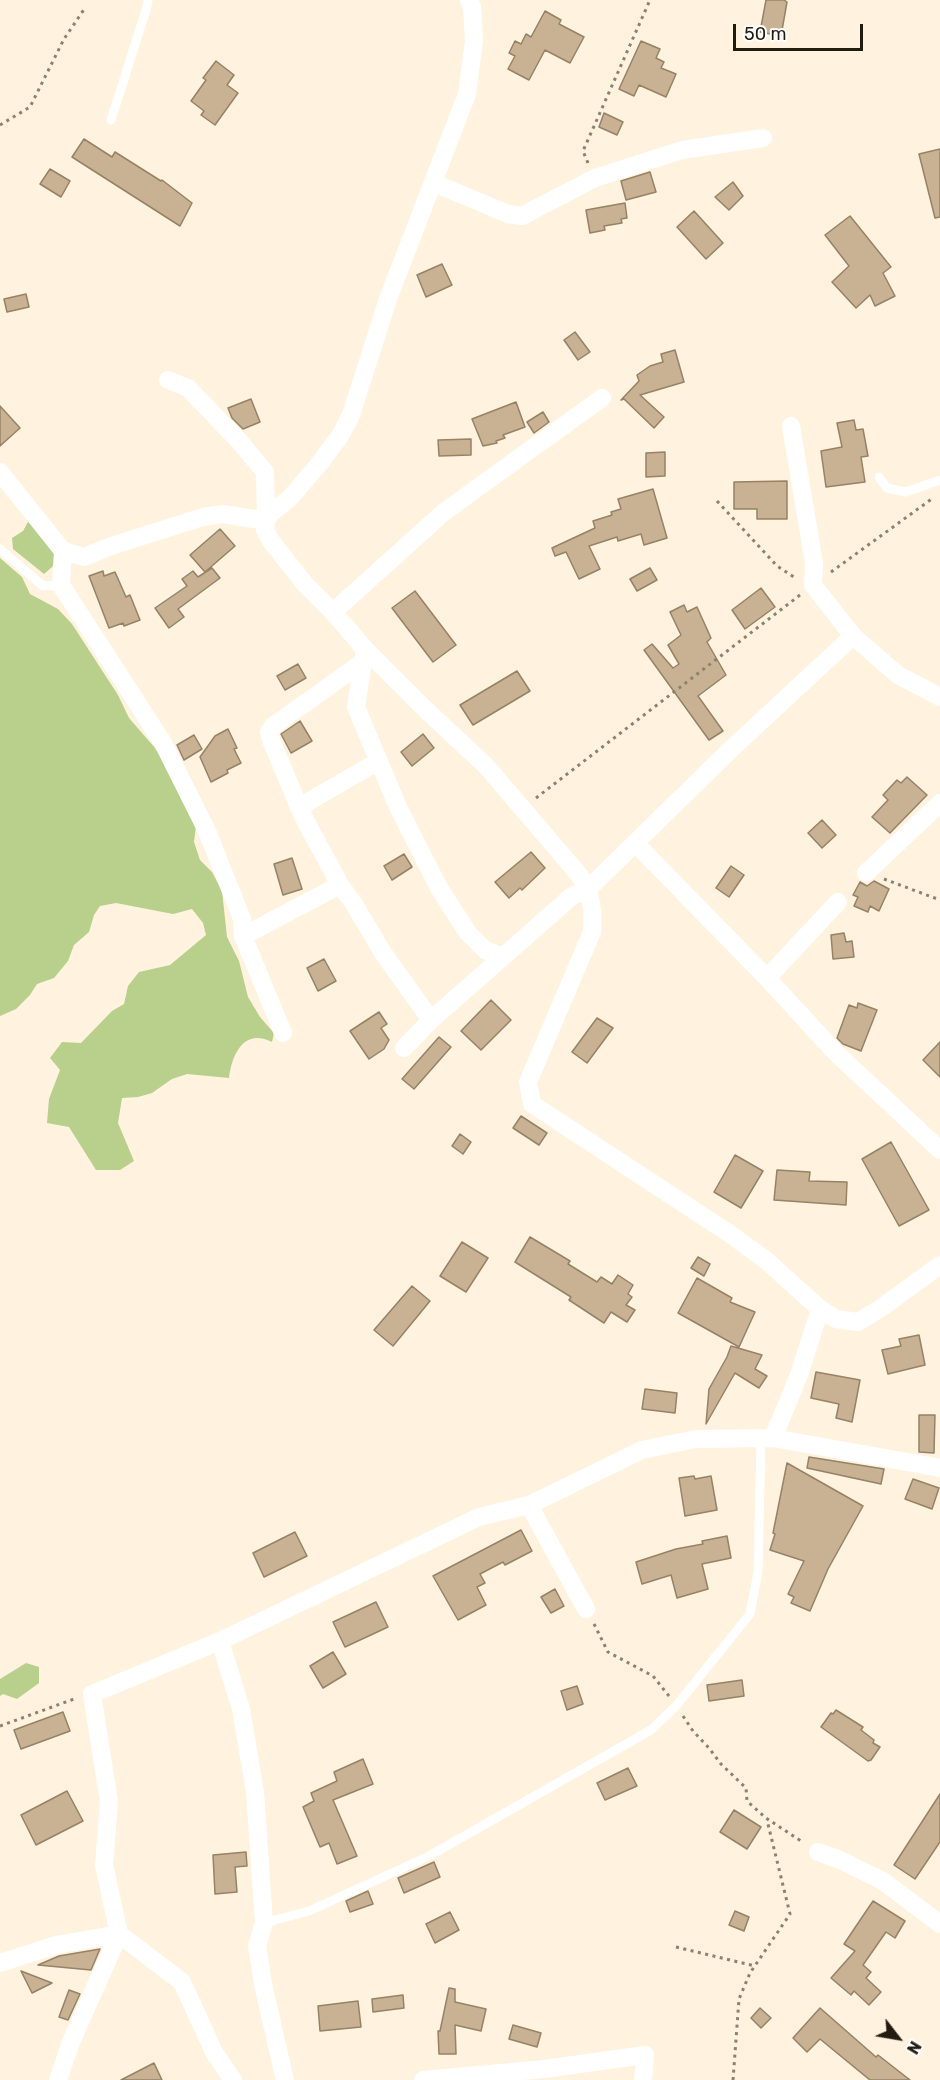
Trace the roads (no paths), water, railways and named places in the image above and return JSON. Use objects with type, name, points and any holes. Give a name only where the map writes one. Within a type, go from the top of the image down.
[{"type":"street","points":[[266,521],[271,513],[289,499],[319,464],[340,436],[351,415],[388,299],[467,94],[474,41],[472,7],[469,0]]},
{"type":"street","points":[[434,183],[508,214],[522,216],[595,178],[682,150],[763,138]]},
{"type":"street","points":[[168,380],[188,388],[265,472],[265,530],[304,583],[333,612],[364,655],[487,767],[579,876],[587,890],[594,912],[592,932],[528,1082],[532,1104],[734,1236],[767,1261],[820,1309],[836,1319],[858,1322],[940,1265]]},
{"type":"street","points":[[333,612],[444,512],[602,399]]},
{"type":"street","points":[[791,426],[814,563],[813,585],[853,636],[898,675],[940,697]]},
{"type":"street","points":[[0,472],[63,551],[84,557],[111,546],[213,515],[223,514],[266,521]]},
{"type":"street","points":[[63,551],[61,585],[163,742],[207,831],[242,919],[243,936],[283,1034]]},
{"type":"street","points":[[404,1048],[431,1020],[572,896],[587,890],[728,752],[853,636]]},
{"type":"street","points":[[364,655],[356,707],[398,807],[439,888],[468,933],[485,950],[503,957]]},
{"type":"street","points":[[364,655],[273,726],[269,732],[310,831],[340,885],[383,953],[431,1020]]},
{"type":"street","points":[[300,807],[379,761]]},
{"type":"street","points":[[866,873],[940,803]]},
{"type":"street","points":[[635,843],[767,978],[836,1053],[940,1150]]},
{"type":"street","points":[[243,936],[340,885]]},
{"type":"street","points":[[767,978],[838,902]]},
{"type":"street","points":[[767,1438],[799,1375],[820,1309]]},
{"type":"street","points":[[57,2080],[70,2042],[120,1934],[104,1865],[109,1802],[92,1694],[220,1641],[479,1517],[529,1505],[642,1450],[696,1439],[767,1438],[940,1468]]},
{"type":"street","points":[[529,1505],[586,1609]]},
{"type":"street","points":[[220,1641],[241,1709],[255,1792],[264,1923],[257,1946],[264,1989],[285,2080]]},
{"type":"street","points":[[818,1852],[884,1881],[940,1924]]},
{"type":"street","points":[[0,1963],[56,1945],[120,1934],[182,1982],[214,2052],[233,2080]]},
{"type":"street","points":[[423,2080],[544,2069],[645,2055],[643,2080]]},
{"type":"lane","points":[[111,120],[148,0]]},
{"type":"lane","points":[[879,477],[888,488],[906,492],[940,480]]},
{"type":"lane","points":[[0,549],[44,586],[61,585]]},
{"type":"lane","points":[[264,1923],[309,1911],[429,1856],[651,1730],[676,1706],[750,1614],[758,1572],[767,1438]]}]
